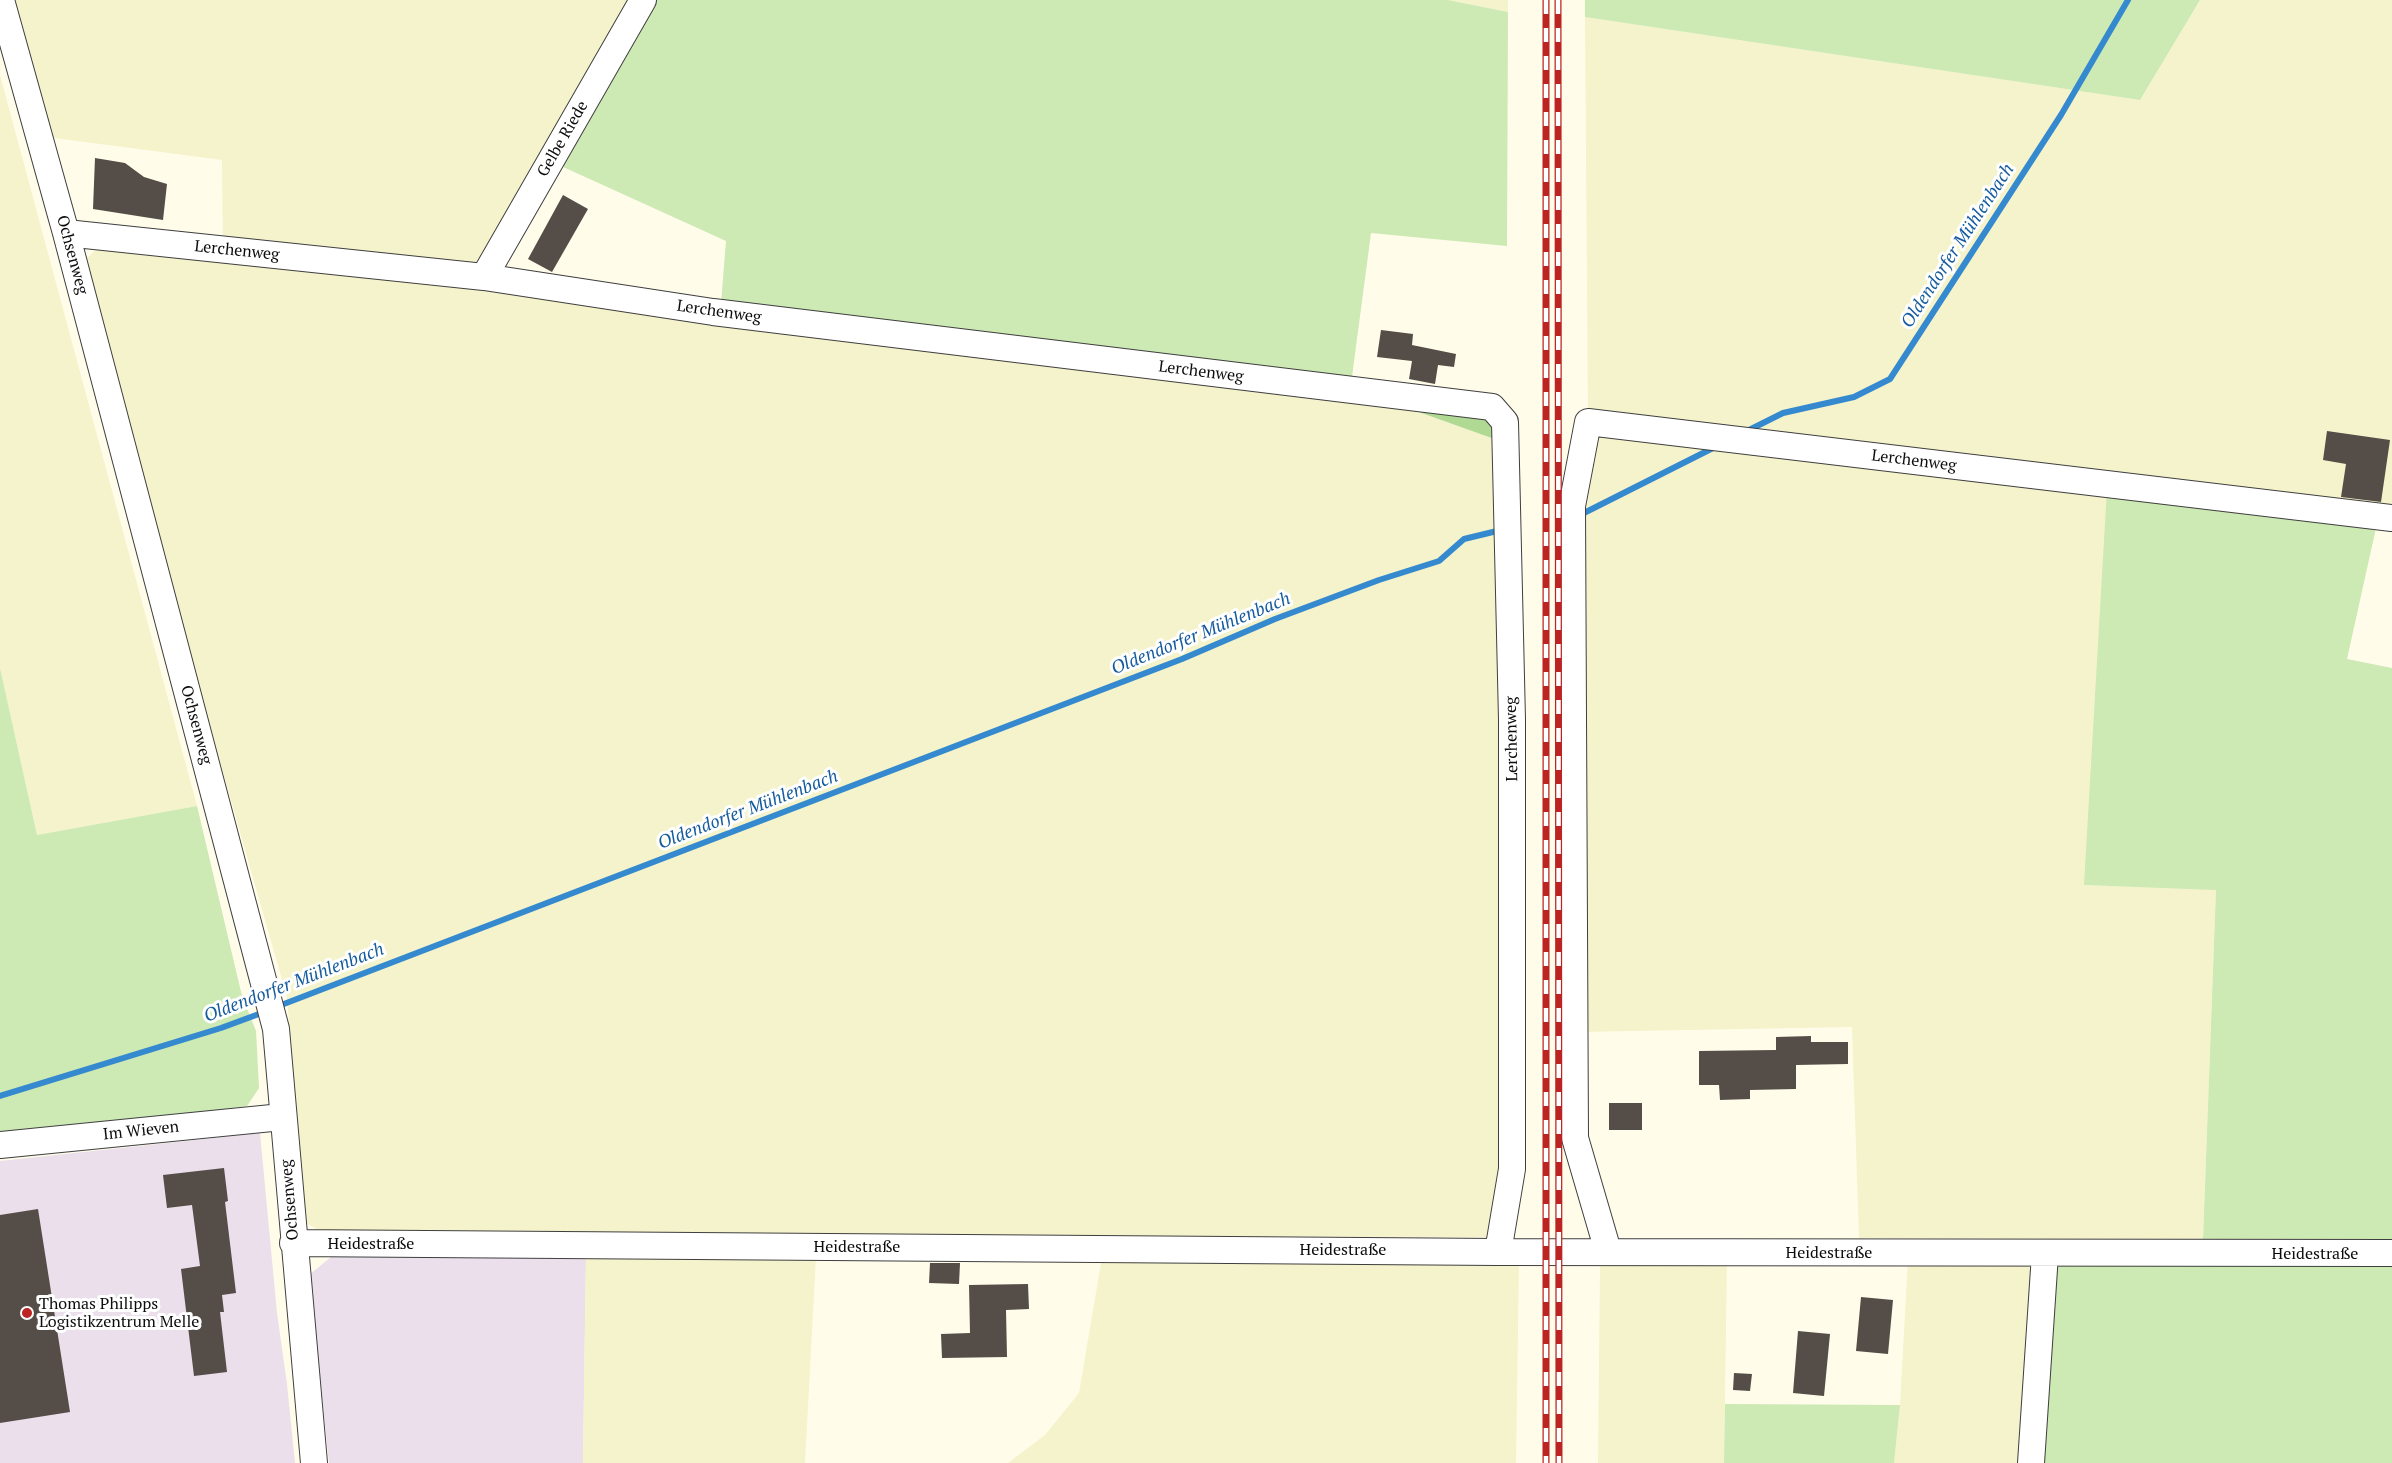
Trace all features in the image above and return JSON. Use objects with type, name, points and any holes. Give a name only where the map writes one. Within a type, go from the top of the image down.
[{"type":"street","name":"Ochsenweg","points":[[1,0],[66,234],[276,1029],[314,1463]]},
{"type":"street","name":"Gelbe Riede","points":[[484,277],[643,0]]},
{"type":"street","name":"Lerchenweg","points":[[66,234],[484,277],[713,312],[1492,408],[1505,422],[1512,720],[1512,1169],[1498,1252]]},
{"type":"street","name":"Lerchenweg","points":[[1608,1251],[1575,1138],[1572,506],[1588,422],[2392,518]]},
{"type":"street","name":"Im Wieven","points":[[0,1145],[282,1117]]},
{"type":"street","name":"Heidestraße","points":[[293,1243],[1498,1252],[2392,1253]]},
{"type":"street","points":[[2031,1463],[2045,1254]]},
{"type":"shaded area","points":[[1,0],[643,0],[484,277],[223,250],[222,160],[39,136]]},
{"type":"shaded area","points":[[1448,0],[1508,0],[1508,12]]},
{"type":"shaded area","points":[[2200,0],[2392,0],[2392,514],[2273,501],[2084,885],[2216,889],[2203,1240],[1859,1238],[1852,1027],[1579,1032],[1580,644],[1588,422],[1585,17],[2140,100]]},
{"type":"shaded area","points":[[0,75],[197,806],[37,835],[0,668]]},
{"type":"shaded area","points":[[101,245],[480,286],[1402,406],[1500,441],[1509,1141],[1487,1237],[328,1236],[305,1222],[287,997],[216,748],[85,260]]},
{"type":"shaded area","points":[[260,1133],[277,1313],[295,1463],[0,1463],[0,1161]]},
{"type":"shaded area","points":[[816,1256],[805,1463],[583,1463],[586,1257]]},
{"type":"shaded area","points":[[331,1257],[586,1257],[583,1463],[329,1463],[309,1275]]},
{"type":"shaded area","points":[[1102,1257],[1519,1261],[1516,1463],[1008,1463],[1045,1435],[1079,1393]]},
{"type":"shaded area","points":[[1727,1258],[1724,1463],[1598,1463],[1600,1265]]},
{"type":"shaded area","points":[[1908,1259],[2028,1265],[2037,1280],[2026,1463],[1894,1463],[1900,1405]]},
{"type":"green space","points":[[643,0],[1448,0],[1508,12],[1507,246],[1371,233],[1351,384],[721,304],[726,241],[550,161]]},
{"type":"green space","points":[[1585,0],[2200,0],[2140,100],[1585,17]]},
{"type":"green space","points":[[1402,406],[1487,416],[1500,441]]},
{"type":"green space","points":[[2107,489],[2376,528],[2347,659],[2392,668],[2392,1242],[2203,1240],[2216,890],[2084,885]]},
{"type":"green space","points":[[0,668],[37,835],[197,806],[242,996],[256,1031],[259,1088],[247,1106],[0,1141]]},
{"type":"green space","points":[[2200,1262],[2392,1263],[2392,1463],[2038,1463],[2051,1266]]},
{"type":"green space","points":[[1725,1404],[1900,1405],[1894,1463],[1724,1463]]},
{"type":"building","points":[[95,158],[125,163],[144,177],[167,184],[163,220],[93,209]]},
{"type":"building","points":[[563,195],[588,209],[552,272],[528,259]]},
{"type":"building","points":[[1381,330],[1413,334],[1412,345],[1456,354],[1454,367],[1438,365],[1435,384],[1409,379],[1412,361],[1377,357]]},
{"type":"building","points":[[2327,431],[2390,440],[2381,502],[2341,497],[2346,464],[2323,460]]},
{"type":"building","points":[[1811,1036],[1811,1042],[1848,1042],[1848,1064],[1796,1065],[1796,1089],[1750,1090],[1750,1099],[1720,1100],[1719,1085],[1699,1085],[1699,1051],[1776,1050],[1776,1037]]},
{"type":"building","points":[[1609,1103],[1642,1103],[1642,1130],[1609,1130]]},
{"type":"building","points":[[224,1168],[228,1201],[225,1202],[236,1293],[222,1295],[224,1312],[220,1312],[227,1372],[194,1376],[181,1269],[200,1266],[192,1205],[167,1208],[163,1175]]},
{"type":"building","name":"Thomas Philipps Logistikzentrum Melle","points":[[38,1209],[70,1412],[0,1423],[0,1215]]},
{"type":"building","points":[[930,1263],[960,1263],[959,1284],[929,1283]]},
{"type":"building","points":[[1028,1284],[1029,1309],[1006,1310],[1007,1357],[942,1358],[941,1334],[970,1333],[969,1285]]},
{"type":"building","points":[[1861,1297],[1893,1300],[1888,1354],[1856,1351]]},
{"type":"building","points":[[1798,1331],[1830,1334],[1824,1396],[1793,1393]]},
{"type":"building","points":[[1734,1373],[1752,1374],[1750,1391],[1733,1390]]},
{"type":"waterway","name":"Oldendorfer Mühlenbach","points":[[1749,430],[1783,413],[1854,397],[1890,379],[2061,115],[2128,0]]},
{"type":"waterway","name":"Oldendorfer Mühlenbach","points":[[1580,515],[1713,448]]},
{"type":"waterway","name":"Oldendorfer Mühlenbach","points":[[276,1007],[1182,659],[1275,619],[1379,580],[1439,561],[1464,539],[1497,531]]},
{"type":"waterway","name":"Oldendorfer Mühlenbach","points":[[0,1096],[221,1028],[267,1011]]},
{"type":"railway","points":[[1546,0],[1546,1463]]},
{"type":"railway","points":[[1558,0],[1559,1463]]},
{"type":"place","name":"Thomas Philipps Logistikzentrum Melle","points":[[27,1313]]}]
